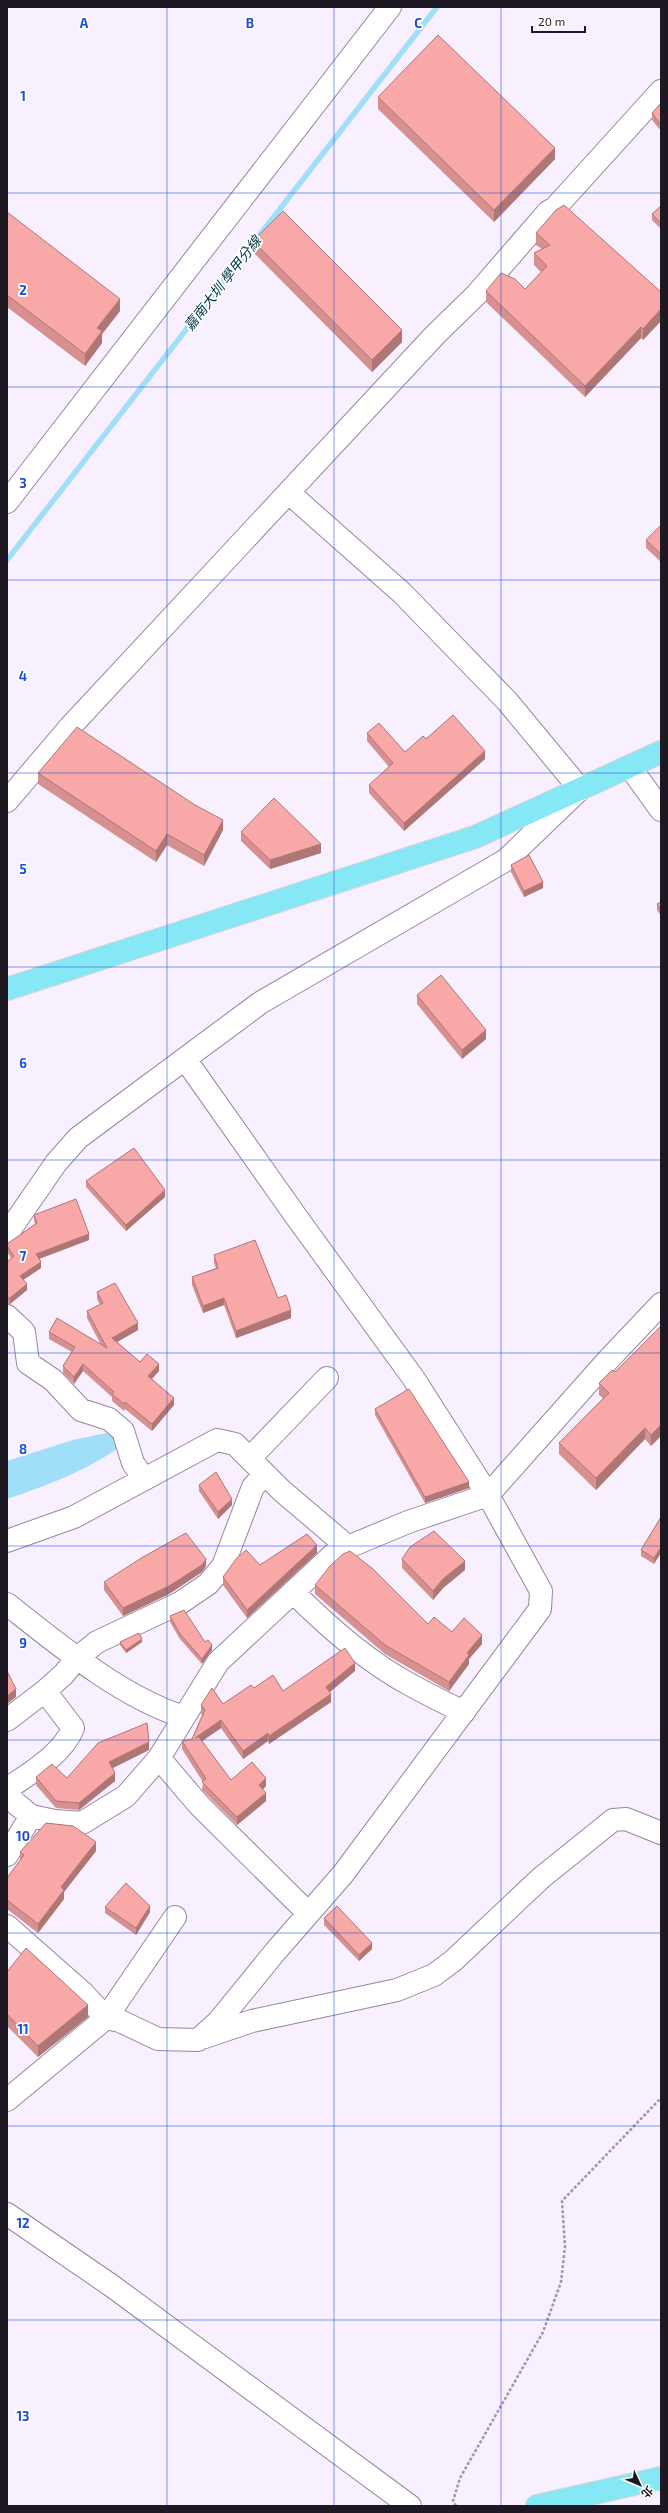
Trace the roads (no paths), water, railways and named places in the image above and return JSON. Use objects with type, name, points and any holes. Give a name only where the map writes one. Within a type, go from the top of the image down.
[{"type":"main road","points":[[7,989],[475,837],[661,752]]},
{"type":"main road","points":[[537,2506],[661,2478]]},
{"type":"street","points":[[7,502],[390,7]]},
{"type":"street","points":[[7,801],[70,727],[430,341],[482,288],[548,212],[555,208],[661,91]]},
{"type":"street","points":[[7,1234],[56,1163],[78,1138],[260,1003],[506,860],[580,790],[507,701],[402,594],[289,493]]},
{"type":"street","points":[[630,767],[661,810]]},
{"type":"street","points":[[184,1059],[294,1215],[414,1379],[488,1495],[542,1591],[540,1609],[343,1874],[308,1913],[218,2022],[198,2040]]},
{"type":"street","points":[[7,1796],[32,1816],[55,1821],[82,1823],[126,1796],[159,1758],[218,1662],[336,1552],[408,1522],[488,1495],[608,1360],[661,1304]]},
{"type":"street","points":[[7,1316],[24,1332],[28,1363],[53,1380],[80,1410],[109,1419],[123,1431],[133,1463],[144,1479]]},
{"type":"street","points":[[251,1457],[327,1378]]},
{"type":"street","points":[[7,1541],[74,1517],[217,1440],[235,1444],[251,1457],[266,1474],[348,1547]]},
{"type":"street","points":[[7,1720],[45,1692],[64,1674],[76,1659],[97,1642],[180,1603],[208,1584],[223,1566],[253,1487],[266,1474]]},
{"type":"street","points":[[293,1592],[324,1623],[370,1658],[408,1684],[464,1712]]},
{"type":"street","points":[[8,1608],[76,1659],[160,1709],[184,1717]]},
{"type":"street","points":[[7,1789],[36,1768],[69,1739],[73,1728],[45,1692]]},
{"type":"street","points":[[159,1758],[199,1805],[308,1913]]},
{"type":"street","points":[[7,1855],[32,1816]]},
{"type":"street","points":[[7,1926],[83,1993],[106,2018],[120,2021],[158,2040],[198,2040],[252,2021],[397,1990],[434,1974],[454,1960],[541,1878],[613,1820],[626,1819],[661,1834]]},
{"type":"street","points":[[7,2100],[106,2018],[175,1917]]},
{"type":"street","points":[[7,2214],[112,2286],[410,2506]]},
{"type":"water","points":[[111,1432],[126,1442],[113,1452],[84,1468],[54,1482],[7,1499],[7,1461],[73,1440]]},
{"type":"waterway","name":"嘉南大圳 學甲分線","points":[[7,560],[437,7]]}]
